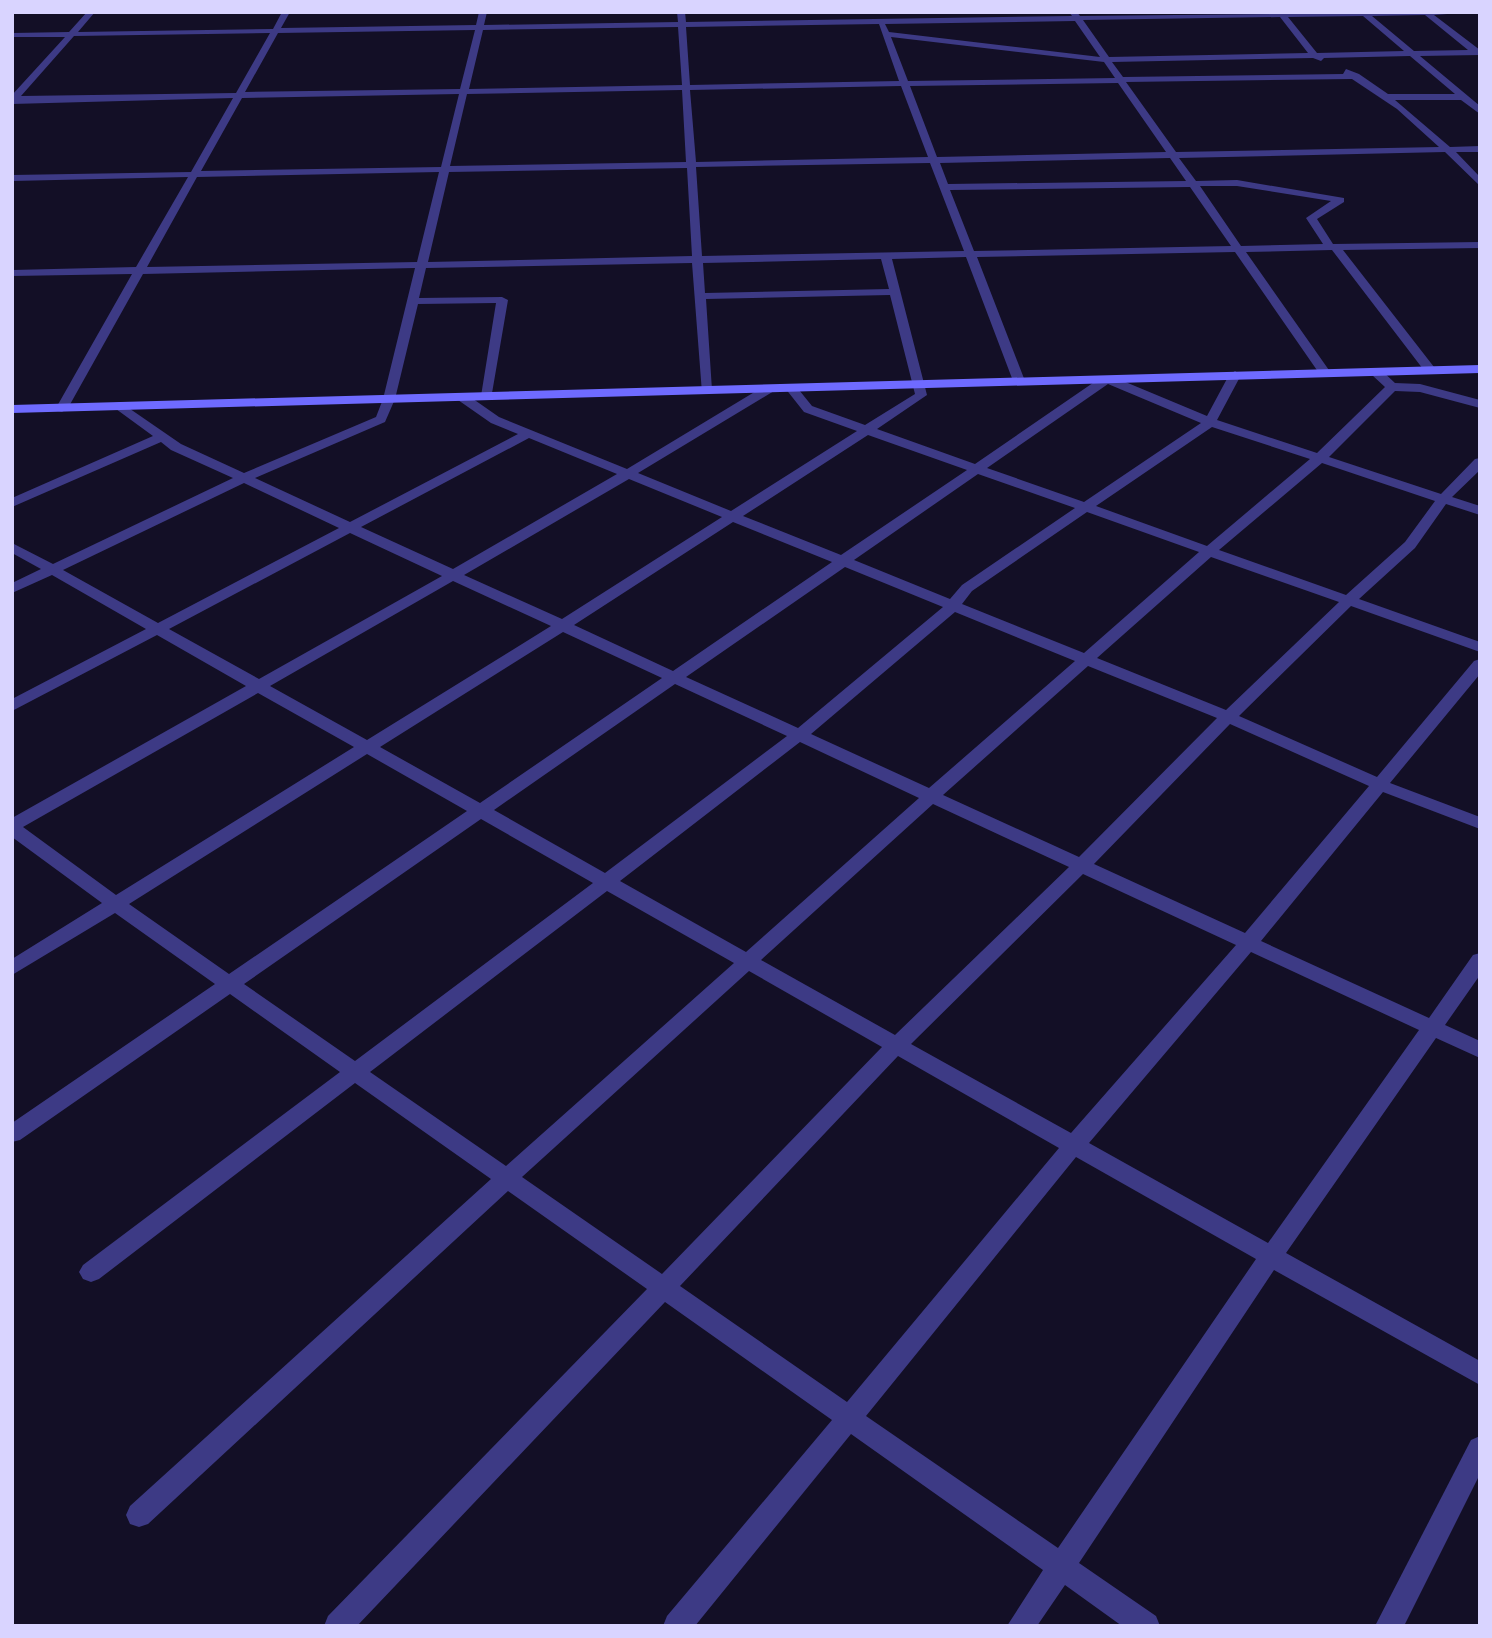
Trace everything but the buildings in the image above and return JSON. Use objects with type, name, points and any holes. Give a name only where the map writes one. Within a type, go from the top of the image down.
[{"type":"street","points":[[13,100],[90,12]]},
{"type":"street","points":[[62,408],[286,12]]},
{"type":"street","points":[[12,589],[244,478],[381,419],[389,399],[483,12]]},
{"type":"street","points":[[681,12],[706,390]]},
{"type":"street","points":[[12,35],[682,25],[879,17],[1471,12]]},
{"type":"street","points":[[1364,13],[1480,111]]},
{"type":"street","points":[[1426,13],[1478,53]]},
{"type":"street","points":[[1282,14],[1314,55],[1356,76],[1384,97],[1450,150],[1480,183]]},
{"type":"street","points":[[1075,15],[1325,373]]},
{"type":"street","points":[[879,17],[1019,381]]},
{"type":"street","points":[[886,34],[1107,60],[1478,53]]},
{"type":"street","points":[[13,100],[1356,76]]},
{"type":"street","points":[[1384,97],[1480,97]]},
{"type":"street","points":[[12,178],[1480,149]]},
{"type":"street","points":[[944,187],[1237,183],[1340,200],[1311,218],[1430,370]]},
{"type":"street","points":[[12,273],[1480,245]]},
{"type":"street","points":[[12,968],[563,625],[921,395],[886,256]]},
{"type":"street","points":[[700,296],[895,292]]},
{"type":"street","points":[[413,301],[502,300],[488,396]]},
{"type":"street","points":[[12,409],[1480,369]]},
{"type":"street","points":[[1376,372],[1392,387],[1420,388],[1480,404]]},
{"type":"street","points":[[91,1272],[608,883],[801,734],[952,607],[967,588],[1210,422],[1235,375]]},
{"type":"street","points":[[1107,379],[1210,422],[1480,511]]},
{"type":"street","points":[[12,1133],[1107,379]]},
{"type":"street","points":[[139,1516],[506,1178],[932,796],[1209,551],[1320,458],[1392,387]]},
{"type":"street","points":[[770,388],[629,475],[256,685],[12,827],[114,903],[1146,1626]]},
{"type":"street","points":[[791,388],[808,409],[1480,648]]},
{"type":"street","points":[[462,397],[495,420],[527,434],[1228,717],[1380,785],[1480,823]]},
{"type":"street","points":[[120,406],[176,447],[1480,1050]]},
{"type":"street","points":[[12,706],[527,434]]},
{"type":"street","points":[[12,503],[162,437]]},
{"type":"street","points":[[338,1626],[897,1045],[1081,866],[1228,717],[1410,545],[1443,499],[1480,462]]},
{"type":"street","points":[[12,547],[1480,1374]]},
{"type":"street","points":[[677,1626],[1074,1145],[1248,943],[1480,664]]},
{"type":"street","points":[[1021,1626],[1271,1256],[1480,960]]},
{"type":"street","points":[[1389,1626],[1480,1448]]}]
